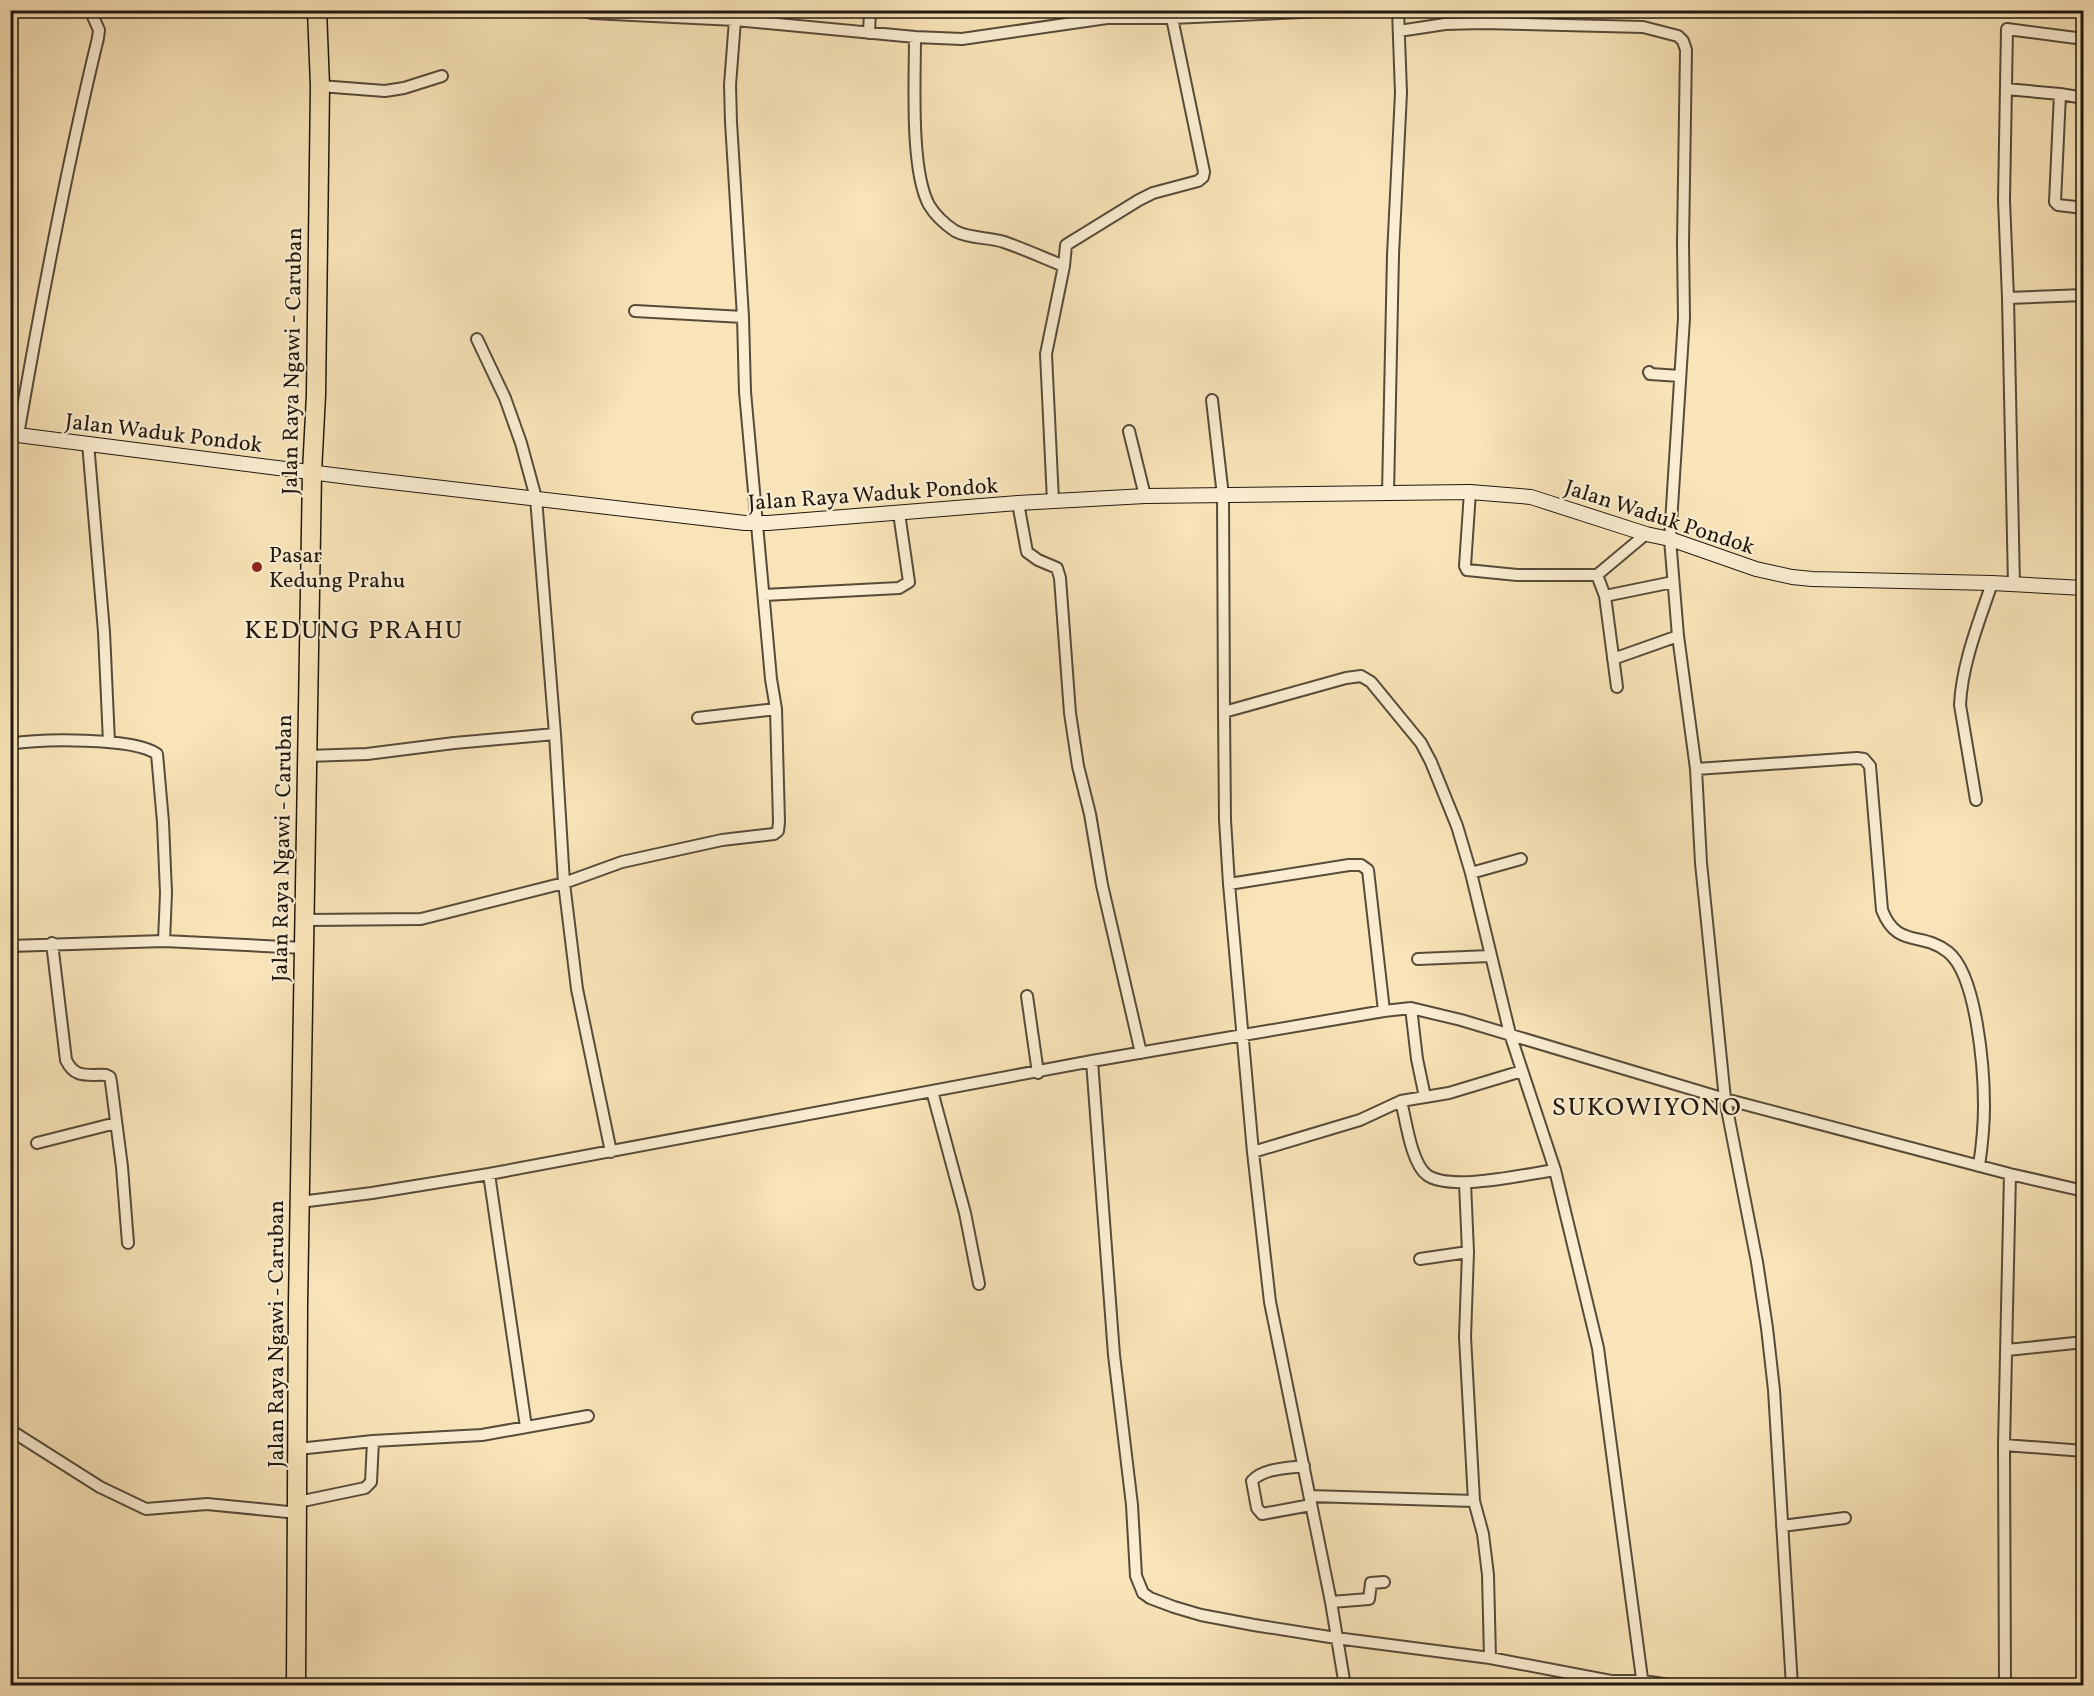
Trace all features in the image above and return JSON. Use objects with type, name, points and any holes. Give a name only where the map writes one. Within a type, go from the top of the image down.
[{"type":"highway","name":"Jalan Raya Ngawi - Caruban","points":[[296,1686],[300,1202],[320,86],[317,10]]},
{"type":"street","points":[[14,434],[79,116],[98,38],[99,30],[90,10]]},
{"type":"street","points":[[583,10],[592,13],[686,14],[869,33],[962,39],[1107,18],[1172,18],[1344,10]]},
{"type":"street","points":[[869,33],[870,10]]},
{"type":"street","points":[[1388,493],[1393,255],[1401,93],[1398,10]]},
{"type":"street","points":[[1053,501],[1046,354],[1064,266],[1066,245],[1153,193],[1198,181],[1203,177],[1204,172],[1172,18]]},
{"type":"street","points":[[306,920],[421,919],[564,883],[622,862],[722,840],[774,834],[778,831],[776,709],[771,679],[745,392],[743,317],[730,122],[735,20]]},
{"type":"street","points":[[1399,31],[1445,24],[1481,23],[1643,27],[1678,36],[1683,41],[1686,50],[1684,318],[1670,539],[1678,636],[1696,769],[1701,863],[1725,1099],[1756,1262],[1774,1390],[1792,1686]]},
{"type":"street","points":[[2014,585],[2004,200],[2007,28],[2084,39]]},
{"type":"street","points":[[915,37],[918,165],[923,190],[930,206],[943,222],[957,232],[1002,241],[1064,266]]},
{"type":"street","points":[[320,86],[385,91],[404,88],[442,76]]},
{"type":"street","points":[[2007,89],[2084,98]]},
{"type":"street","points":[[2060,94],[2055,202],[2058,205],[2084,208]]},
{"type":"street","points":[[2008,298],[2084,295]]},
{"type":"street","points":[[635,311],[743,317]]},
{"type":"street","points":[[477,339],[505,398],[521,443],[536,498],[555,734],[564,883],[577,989],[611,1152]]},
{"type":"street","points":[[1649,372],[1650,374],[1680,376]]},
{"type":"street","points":[[1212,400],[1223,496],[1228,884],[1253,1152],[1268,1293],[1331,1602],[1345,1686]]},
{"type":"street","points":[[1129,431],[1145,496]]},
{"type":"street","name":"Jalan Waduk Pondok","points":[[14,434],[312,472]]},
{"type":"street","points":[[88,443],[104,632],[110,742]]},
{"type":"street","name":"Jalan Raya Waduk Pondok","points":[[312,472],[728,522],[757,523],[1018,503],[1145,496],[1223,496]]},
{"type":"street","points":[[1470,492],[1467,570],[1516,575],[1597,575],[1646,534]]},
{"type":"street","name":"Jalan Waduk Pondok","points":[[1223,496],[1470,492],[1532,497],[1646,534],[1670,539],[1756,569],[1792,577],[2084,588]]},
{"type":"street","points":[[1018,503],[1027,552],[1038,560],[1057,568],[1060,578],[1070,714],[1078,766],[1090,814],[1102,885],[1141,1053]]},
{"type":"street","points":[[764,595],[898,588],[909,582],[899,513]]},
{"type":"street","points":[[1597,575],[1605,596],[1617,687]]},
{"type":"street","points":[[1605,596],[1673,582]]},
{"type":"street","points":[[1976,800],[1960,705],[1960,691],[1992,583]]},
{"type":"street","points":[[1613,659],[1678,636]]},
{"type":"street","points":[[1224,712],[1361,676],[1371,682],[1421,743],[1457,826],[1471,873],[1510,1034],[1555,1170],[1598,1348],[1643,1683]]},
{"type":"street","points":[[698,718],[776,709]]},
{"type":"street","points":[[307,756],[367,754],[555,734]]},
{"type":"street","points":[[10,744],[61,741],[110,742],[151,749],[157,754],[166,893],[164,940]]},
{"type":"street","points":[[1696,769],[1857,758],[1864,759],[1870,766],[1882,910],[1888,925],[1898,934],[1938,945],[1949,952],[1959,965],[1969,991],[1977,1028],[1984,1107],[1979,1166]]},
{"type":"street","points":[[1471,873],[1521,859]]},
{"type":"street","points":[[1228,884],[1349,865],[1361,865],[1368,870],[1384,1011]]},
{"type":"street","points":[[10,946],[164,940],[304,948]]},
{"type":"street","points":[[52,943],[66,1060],[71,1070],[77,1074],[110,1077],[128,1243]]},
{"type":"street","points":[[1418,959],[1490,956]]},
{"type":"street","points":[[1028,996],[1038,1072]]},
{"type":"street","points":[[1412,1008],[1417,1059],[1425,1097]]},
{"type":"street","points":[[300,1202],[489,1174],[1092,1061],[1412,1008],[1510,1034],[1725,1099],[2010,1174],[2084,1191]]},
{"type":"street","points":[[1092,1061],[1114,1355],[1132,1505],[1136,1576],[1143,1593],[1150,1598],[1192,1612],[1336,1638],[1490,1658],[1612,1683],[1677,1686]]},
{"type":"street","points":[[1253,1152],[1360,1120],[1401,1101],[1458,1090],[1522,1071]]},
{"type":"street","points":[[932,1091],[965,1213],[979,1284]]},
{"type":"street","points":[[1401,1101],[1415,1158],[1426,1174],[1440,1180],[1466,1183],[1555,1170]]},
{"type":"street","points":[[37,1143],[116,1123]]},
{"type":"street","points":[[489,1174],[526,1427]]},
{"type":"street","points":[[2005,1686],[2004,1445],[2010,1174]]},
{"type":"street","points":[[1466,1183],[1468,1252],[1465,1337],[1474,1501],[1483,1534],[1488,1575],[1490,1658]]},
{"type":"street","points":[[1420,1259],[1468,1252]]},
{"type":"street","points":[[2007,1350],[2045,1348],[2084,1342]]},
{"type":"street","points":[[298,1449],[373,1441],[482,1435],[588,1416]]},
{"type":"street","points":[[10,1430],[100,1487],[146,1509],[207,1504],[298,1515],[369,1485],[373,1441]]},
{"type":"street","points":[[2004,1445],[2084,1451]]},
{"type":"street","points":[[1304,1466],[1274,1470],[1254,1477],[1252,1481],[1255,1500],[1262,1514],[1310,1500],[1474,1501]]},
{"type":"street","points":[[1782,1526],[1845,1518]]},
{"type":"street","points":[[1331,1602],[1370,1599],[1371,1583],[1384,1582]]},
{"type":"place","name":"Pasar Kedung Prahu","points":[[257,567]]},
{"type":"district","name":"KEDUNG PRAHU","points":[[354,629]]},
{"type":"district","name":"SUKOWIYONO","points":[[1647,1106]]}]
